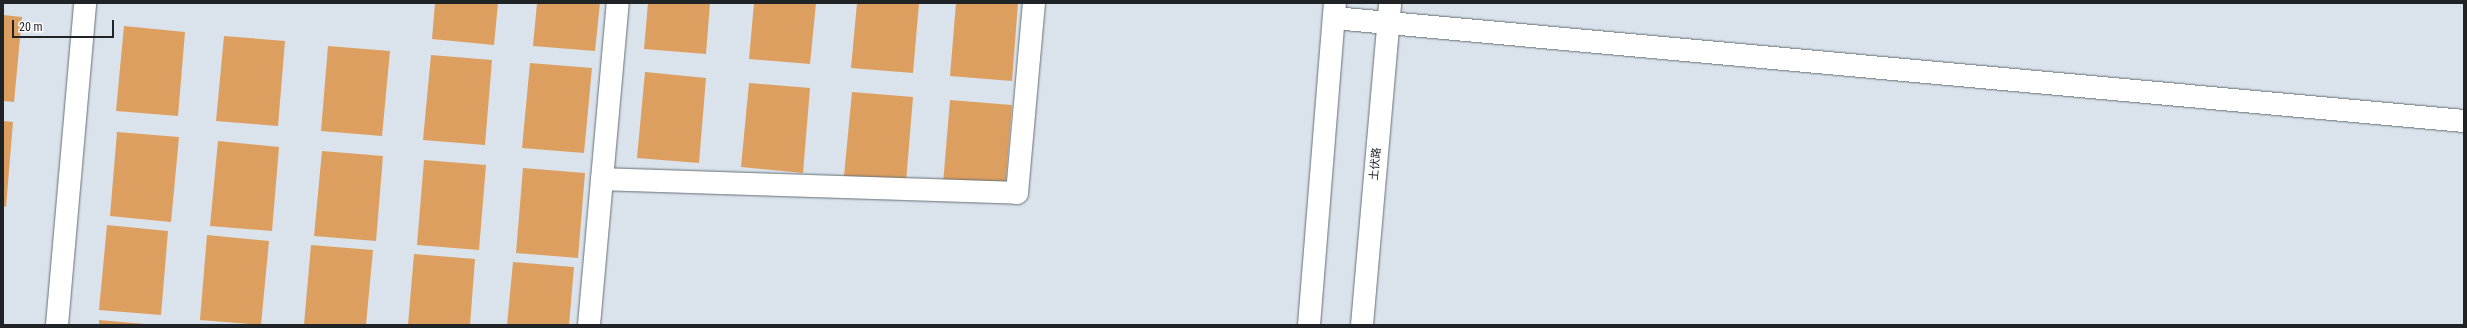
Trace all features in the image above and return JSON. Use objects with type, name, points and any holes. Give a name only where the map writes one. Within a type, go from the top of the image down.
[{"type":"street","points":[[57,325],[85,3]]},
{"type":"street","points":[[589,325],[618,3]]},
{"type":"street","points":[[602,179],[1017,192],[1034,3]]},
{"type":"street","points":[[1309,325],[1335,11],[1389,13],[2464,121]]},
{"type":"street","name":"土伏路","points":[[1362,325],[1389,13]]},
{"type":"building","points":[[435,3],[498,3],[494,45],[432,39]]},
{"type":"building","points":[[537,3],[600,3],[595,51],[533,46]]},
{"type":"building","points":[[648,3],[710,3],[706,54],[644,49]]},
{"type":"building","points":[[754,3],[816,3],[810,64],[749,59]]},
{"type":"building","points":[[857,3],[919,3],[913,73],[851,68]]},
{"type":"building","points":[[956,3],[1018,3],[1012,81],[950,76]]},
{"type":"building","points":[[3,15],[22,17],[14,102],[3,101]]},
{"type":"building","points":[[124,26],[185,32],[178,116],[116,111]]},
{"type":"building","points":[[224,36],[285,41],[278,126],[216,121]]},
{"type":"building","points":[[328,46],[390,51],[382,136],[321,131]]},
{"type":"building","points":[[431,55],[492,60],[485,145],[423,140]]},
{"type":"building","points":[[530,63],[592,68],[584,153],[522,148]]},
{"type":"building","points":[[645,72],[706,78],[699,163],[637,158]]},
{"type":"building","points":[[749,83],[810,88],[803,173],[741,167]]},
{"type":"building","points":[[852,92],[913,97],[906,182],[844,176]]},
{"type":"building","points":[[950,100],[1012,105],[1005,190],[943,184]]},
{"type":"building","points":[[3,121],[13,122],[6,207],[3,206]]},
{"type":"building","points":[[117,132],[179,137],[171,222],[110,216]]},
{"type":"building","points":[[218,141],[279,147],[272,231],[210,226]]},
{"type":"building","points":[[322,151],[383,156],[376,241],[314,236]]},
{"type":"building","points":[[424,160],[486,165],[479,250],[417,245]]},
{"type":"building","points":[[523,168],[585,173],[578,258],[516,253]]},
{"type":"building","points":[[107,225],[168,231],[161,315],[99,310]]},
{"type":"building","points":[[207,235],[269,241],[261,325],[200,320]]},
{"type":"building","points":[[311,245],[373,250],[366,325],[304,325]]},
{"type":"building","points":[[414,254],[475,259],[470,325],[408,325]]},
{"type":"building","points":[[513,262],[574,267],[569,325],[507,325]]},
{"type":"building","points":[[99,320],[145,324],[145,325],[99,325]]}]
